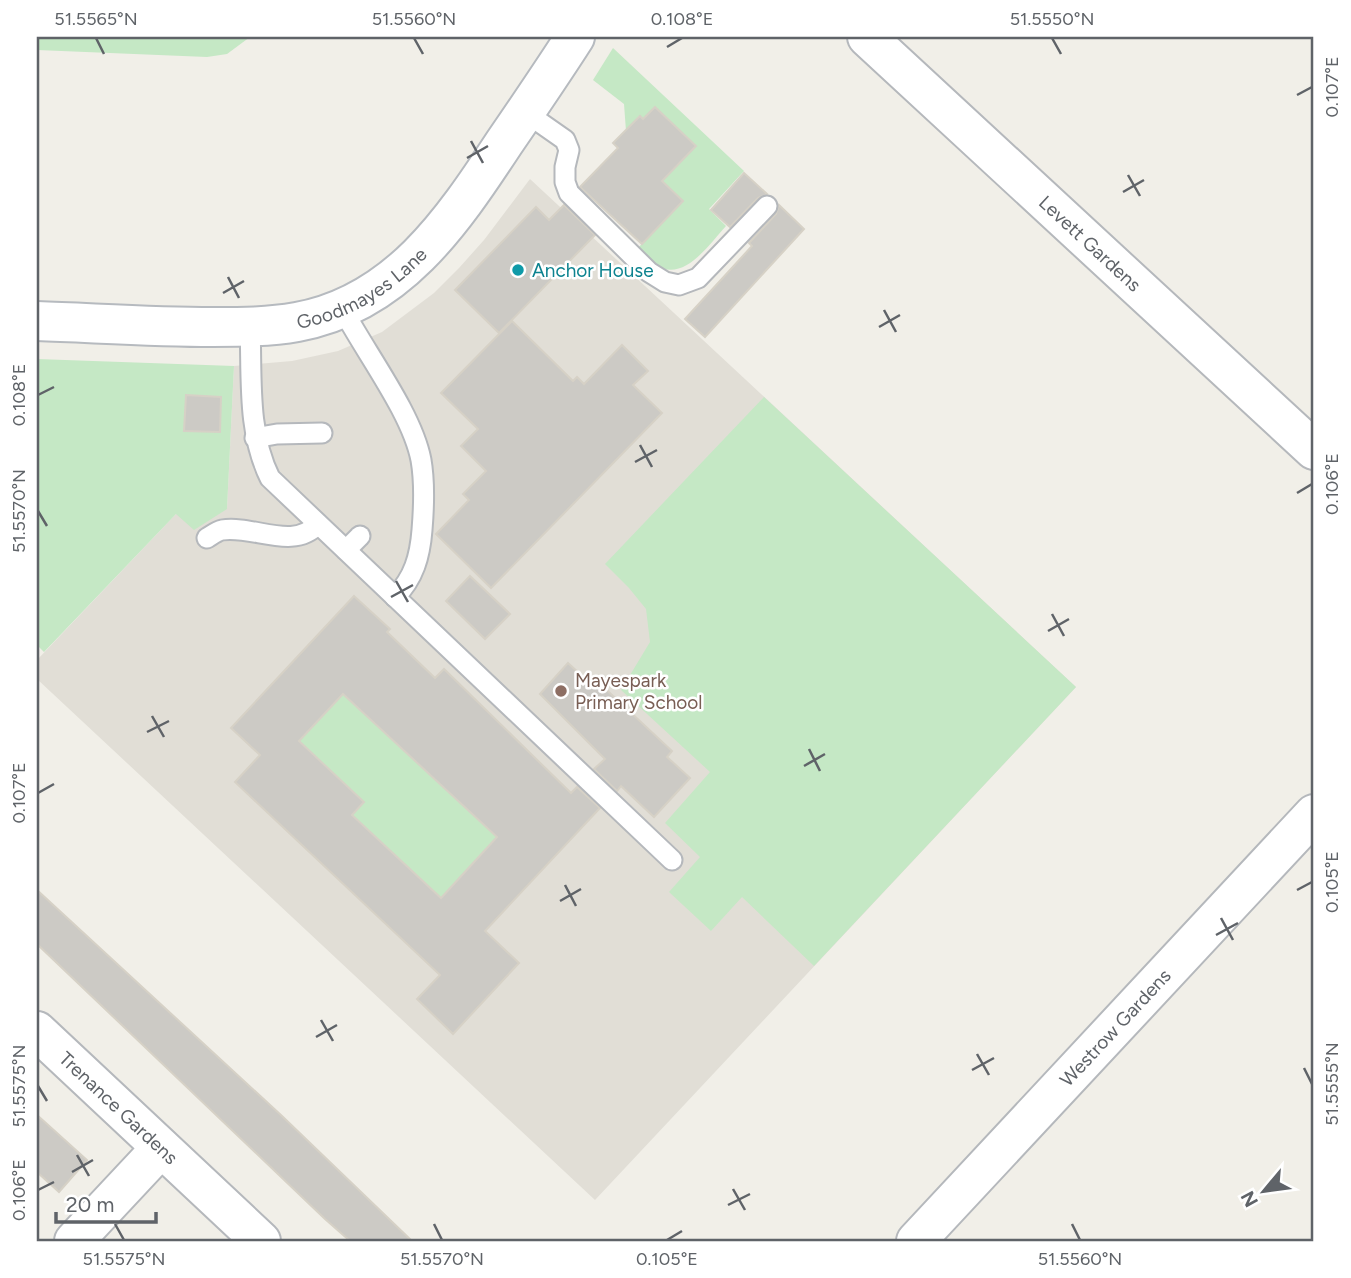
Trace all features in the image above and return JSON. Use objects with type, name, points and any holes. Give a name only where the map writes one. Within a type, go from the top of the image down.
[{"type":"street","name":"Goodmayes Lane","points":[[37,321],[250,327],[297,322],[342,308],[369,295],[424,253],[489,167],[575,37]]},
{"type":"street","name":"Levett Gardens","points":[[867,37],[1314,450]]},
{"type":"street","name":"Westrow Gardens","points":[[916,1241],[1314,814]]},
{"type":"street","name":"Trenance Gardens","points":[[37,1031],[261,1241]]},
{"type":"street","points":[[74,1241],[161,1148]]},
{"type":"lane","points":[[525,112],[565,140],[569,150],[565,167],[565,182],[569,193],[649,272],[665,282],[678,285],[698,278],[766,206]]},
{"type":"lane","points":[[342,308],[409,425],[421,458],[424,488],[418,558],[411,578],[395,597]]},
{"type":"lane","points":[[250,327],[255,438],[259,457],[270,478],[318,524],[353,543],[395,597],[673,860]]},
{"type":"lane","points":[[255,438],[277,434],[322,433]]},
{"type":"lane","points":[[207,538],[221,530],[292,537],[309,534],[318,524]]},
{"type":"shaded area","name":"Mayespark Primary School","points":[[530,179],[1076,687],[595,1200],[37,679],[37,660],[176,514],[227,509],[234,366],[292,361],[338,351],[382,332],[434,293],[459,268]]},
{"type":"green space","points":[[37,37],[250,37],[227,54],[207,57],[37,50]]},
{"type":"green space","points":[[613,48],[744,171],[709,209],[726,226],[685,266],[665,269],[654,264],[638,248],[682,202],[662,181],[695,145],[655,107],[643,119],[639,116],[626,131],[624,104],[593,80]]},
{"type":"green space","points":[[37,359],[234,366],[227,509],[194,530],[176,514],[44,652],[37,645]]},
{"type":"green space","points":[[764,397],[1076,687],[814,966],[742,897],[711,931],[669,892],[700,857],[665,823],[710,772],[621,690],[650,642],[646,609],[605,564]]},
{"type":"green space","points":[[343,694],[497,837],[441,898],[286,754]]},
{"type":"building","points":[[655,107],[696,146],[662,181],[683,201],[642,244],[580,187],[618,148],[613,143],[640,116],[643,119]]},
{"type":"building","points":[[744,173],[767,194],[758,198],[730,227],[711,210]]},
{"type":"building","name":"Anchor House","points":[[564,205],[595,235],[499,333],[455,290],[536,207],[549,220]]},
{"type":"building","points":[[779,205],[804,229],[705,337],[685,319],[752,246],[749,243],[776,214]]},
{"type":"building","points":[[512,321],[573,381],[577,377],[584,384],[622,345],[648,371],[633,385],[662,413],[491,588],[436,534],[469,500],[463,494],[486,471],[461,446],[478,429],[441,393]]},
{"type":"building","points":[[186,395],[221,397],[220,432],[184,431]]},
{"type":"building","points":[[470,576],[510,614],[485,639],[446,601]]},
{"type":"building","points":[[354,596],[390,629],[387,632],[435,678],[444,669],[571,793],[577,787],[600,808],[485,931],[519,963],[453,1034],[417,999],[440,975],[235,782],[260,755],[231,728]],"holes":[[[343,694],[497,837],[441,898],[352,815],[364,802],[299,741]]]},
{"type":"building","points":[[568,663],[593,686],[597,681],[672,751],[667,757],[690,778],[654,817],[621,786],[617,791],[594,769],[605,759],[540,694]]},
{"type":"building","points":[[37,890],[282,1116],[412,1241],[350,1241],[325,1219],[37,944]]},
{"type":"building","points":[[37,1115],[87,1160],[59,1192],[37,1172]]},
{"type":"place","name":"Anchor House","points":[[518,270]]},
{"type":"place","name":"Mayespark Primary School","points":[[561,691]]}]
